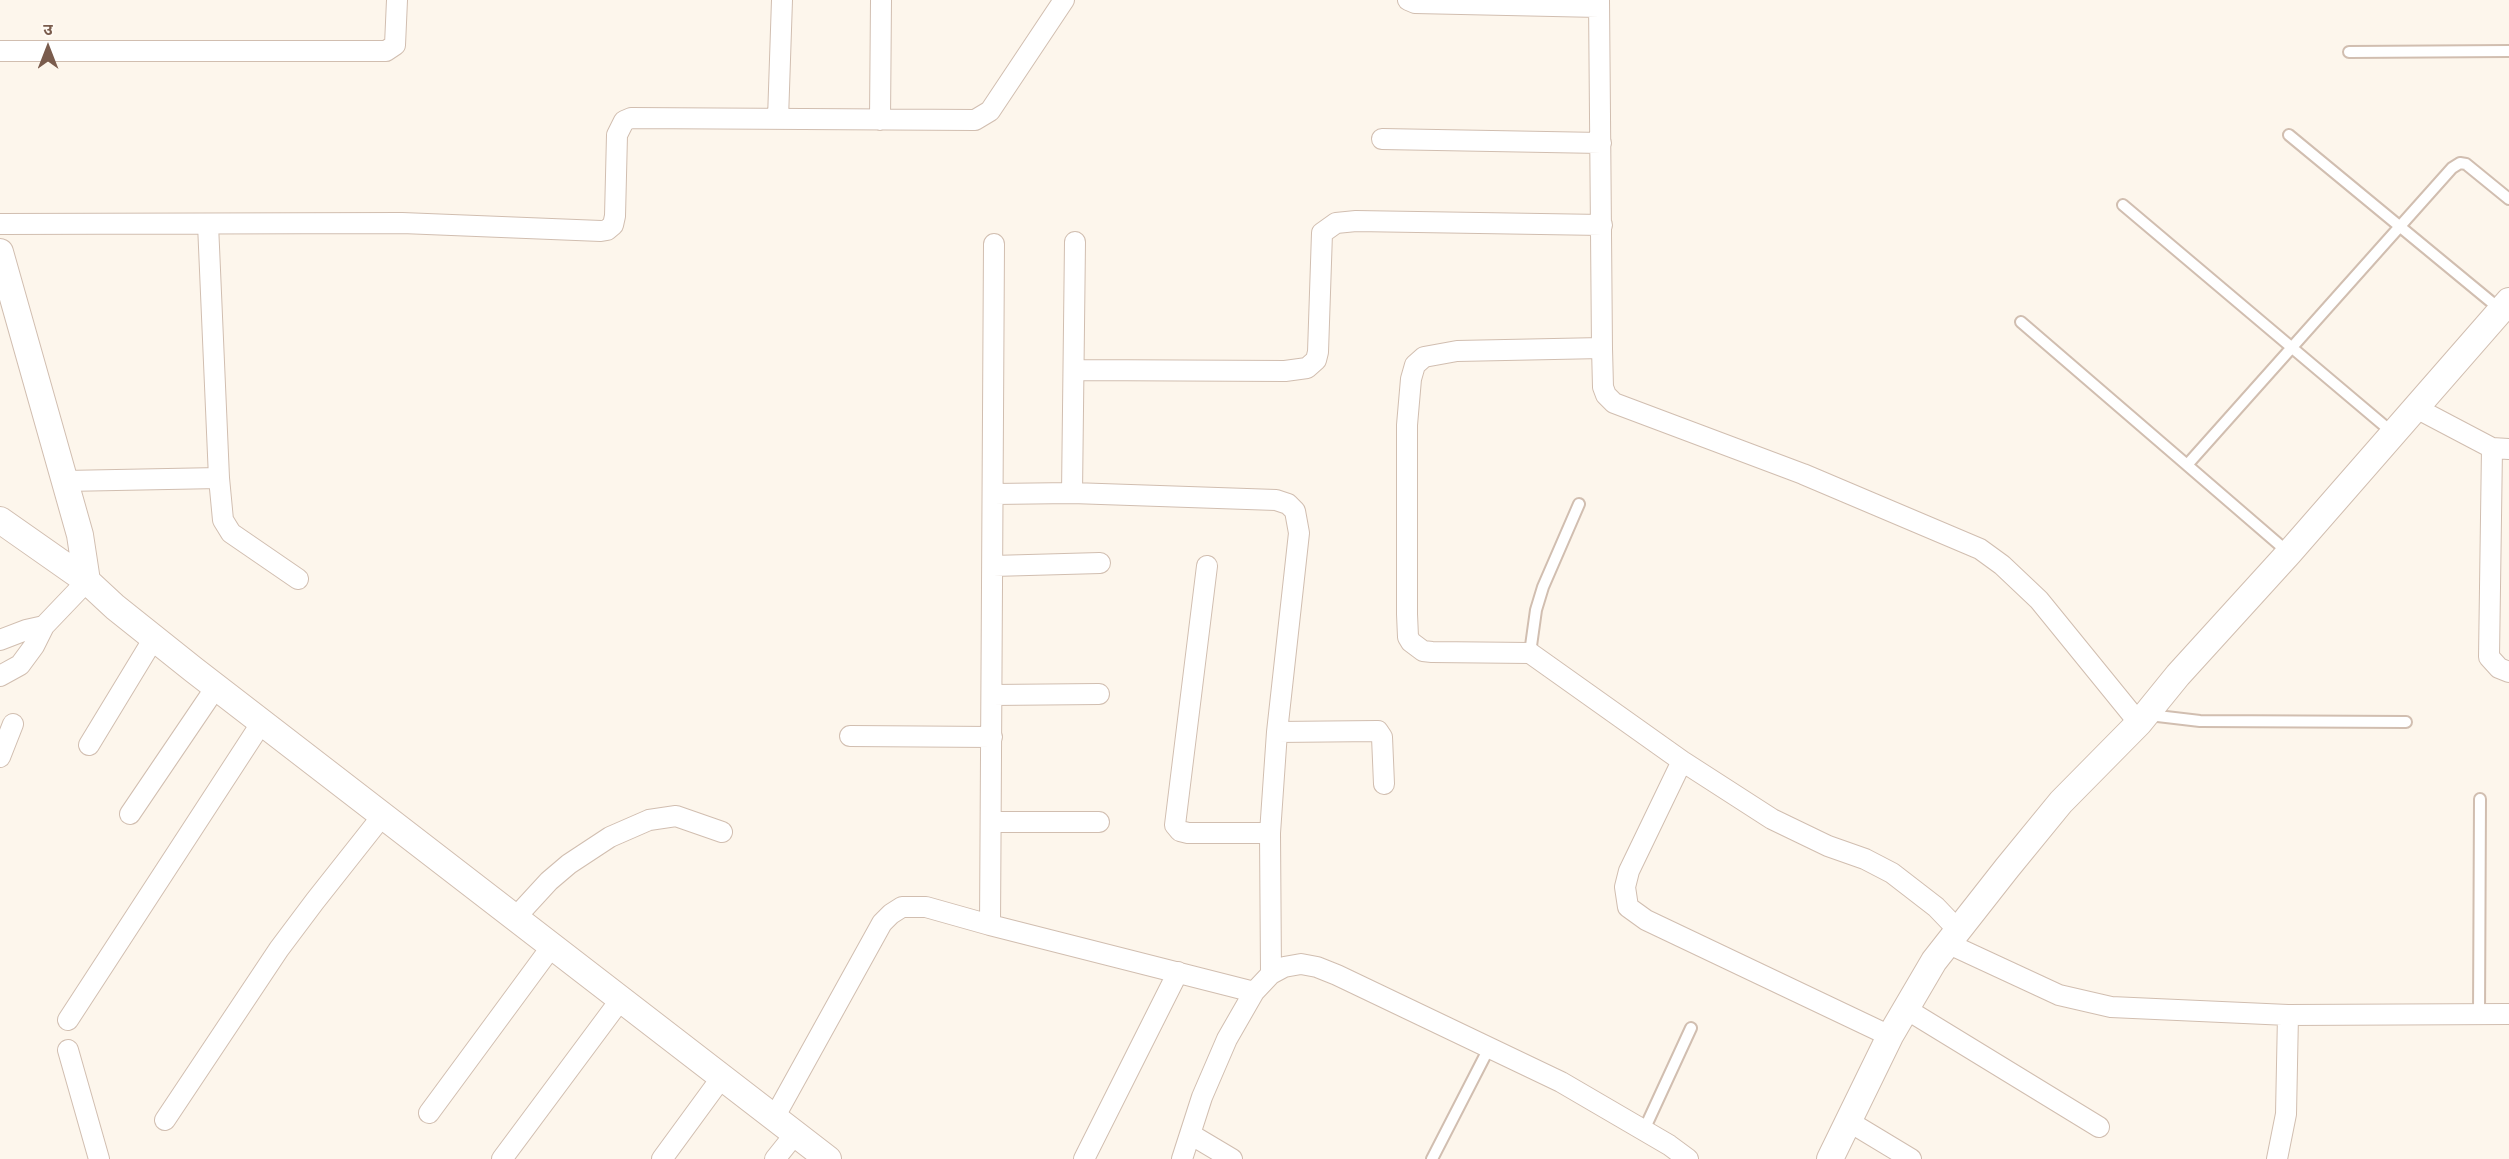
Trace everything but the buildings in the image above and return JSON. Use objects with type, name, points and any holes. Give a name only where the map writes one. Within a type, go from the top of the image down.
[{"type":"street","points":[[0,51],[386,51],[395,45],[397,0]]},
{"type":"street","points":[[778,119],[782,0]]},
{"type":"street","points":[[880,120],[881,0]]},
{"type":"street","points":[[0,224],[402,223],[607,230],[613,225],[615,216],[617,135],[624,121],[631,118],[968,120],[983,117],[990,111],[1064,0]]},
{"type":"street","points":[[1408,0],[1415,3],[1599,3],[1603,387],[1606,395],[1614,403],[1803,474],[1980,549],[2002,565],[2039,600],[2142,719]]},
{"type":"street","points":[[1382,139],[1601,143]]},
{"type":"street","points":[[1075,370],[1285,371],[1307,368],[1316,360],[1318,352],[1322,233],[1336,223],[1356,221],[1602,225]]},
{"type":"street","points":[[208,224],[222,512],[226,526],[231,533],[298,579]]},
{"type":"street","points":[[1072,493],[1075,242]]},
{"type":"street","points":[[990,925],[994,244]]},
{"type":"street","points":[[0,252],[80,535],[87,581]]},
{"type":"street","points":[[1830,1159],[1890,1036],[1934,961],[2061,802],[2142,719],[2178,675],[2289,553],[2505,305]]},
{"type":"street","points":[[1602,348],[1457,351],[1424,357],[1415,365],[1407,425],[1408,637],[1417,648],[1423,651],[1530,653],[1682,761],[1772,819],[1892,873],[1928,900],[1954,937],[2038,986],[2059,995],[2089,1003],[2158,1010],[2288,1015],[2509,1014]]},
{"type":"street","points":[[2416,408],[2500,449],[2489,657],[2499,668],[2509,672]]},
{"type":"street","points":[[65,482],[219,478]]},
{"type":"street","points":[[994,494],[1072,493],[1276,500],[1288,504],[1295,511],[1299,533],[1277,732],[1270,833],[1271,974]]},
{"type":"street","points":[[0,520],[87,581],[115,607],[216,687],[828,1159]]},
{"type":"street","points":[[993,566],[1100,563]]},
{"type":"street","points":[[1207,566],[1175,825],[1180,831],[1188,833],[1270,833]]},
{"type":"street","points":[[0,676],[20,665],[34,646],[44,626],[87,581]]},
{"type":"street","points":[[0,640],[16,633],[44,626]]},
{"type":"street","points":[[89,745],[154,638]]},
{"type":"street","points":[[130,814],[216,687]]},
{"type":"street","points":[[992,695],[1099,694]]},
{"type":"street","points":[[68,1020],[262,722]]},
{"type":"street","points":[[0,757],[13,724]]},
{"type":"street","points":[[1277,732],[1378,731],[1382,737],[1384,784]]},
{"type":"street","points":[[850,736],[992,737]]},
{"type":"street","points":[[1682,761],[1629,871],[1625,887],[1628,907],[1646,920],[1890,1036]]},
{"type":"street","points":[[165,1120],[279,950],[383,815]]},
{"type":"street","points":[[515,918],[549,881],[569,864],[610,837],[649,820],[676,816],[722,832]]},
{"type":"street","points":[[992,822],[1099,822]]},
{"type":"street","points":[[774,1118],[882,923],[902,907],[926,907],[1254,992]]},
{"type":"street","points":[[429,1113],[552,946]]},
{"type":"street","points":[[1182,1159],[1202,1097],[1223,1048],[1254,992],[1271,974],[1284,967],[1301,964],[1317,967],[1561,1082],[1644,1130],[1688,1159]]},
{"type":"street","points":[[1084,1159],[1178,972]]},
{"type":"street","points":[[502,1159],[621,999]]},
{"type":"street","points":[[1906,1009],[2099,1126]]},
{"type":"street","points":[[2277,1159],[2286,1114],[2288,1015]]},
{"type":"street","points":[[68,1050],[99,1159]]},
{"type":"street","points":[[662,1159],[722,1077]]},
{"type":"street","points":[[1848,1120],[1911,1159]]},
{"type":"street","points":[[775,1159],[795,1134]]},
{"type":"street","points":[[1190,1134],[1232,1159]]},
{"type":"lane","points":[[2349,52],[2509,51]]},
{"type":"lane","points":[[2289,135],[2398,226],[2505,305]]},
{"type":"lane","points":[[2187,465],[2290,346],[2452,168],[2460,163],[2466,164],[2509,199]]},
{"type":"lane","points":[[2123,206],[2393,433]]},
{"type":"lane","points":[[2021,322],[2289,553]]},
{"type":"lane","points":[[1530,653],[1536,610],[1543,587],[1579,504]]},
{"type":"lane","points":[[2142,719],[2406,722]]},
{"type":"lane","points":[[2479,1014],[2480,799]]},
{"type":"lane","points":[[1644,1130],[1691,1028]]},
{"type":"lane","points":[[1432,1159],[1489,1048]]}]
